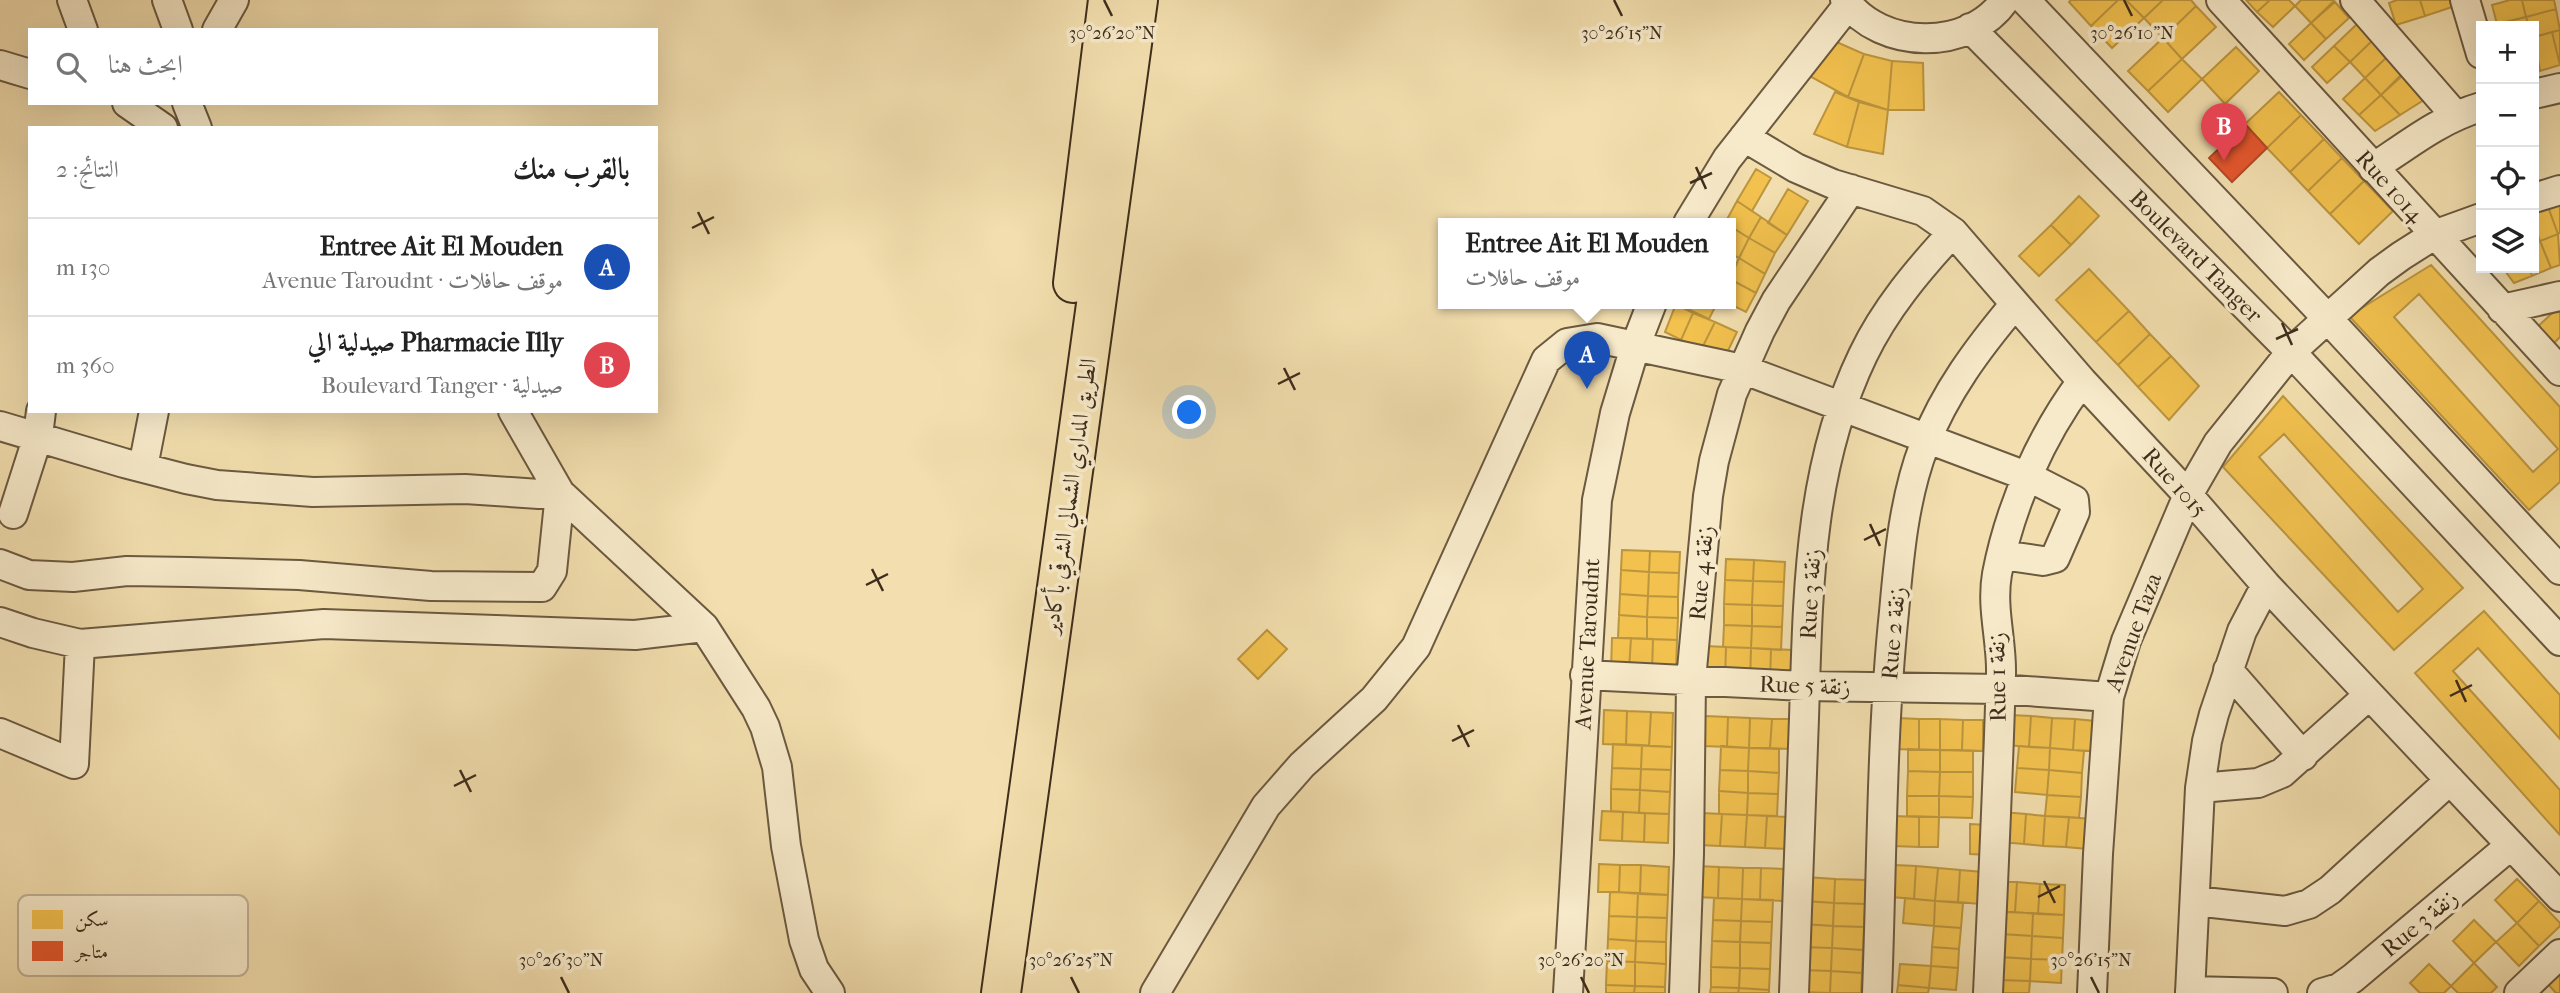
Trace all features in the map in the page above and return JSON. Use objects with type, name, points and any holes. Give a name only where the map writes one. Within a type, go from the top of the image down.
[{"type":"highway","name":"الطريق المداري الشمالي الشرقي بأكادير","points":[[978,993],[1077,253],[1108,0]]},
{"type":"highway","name":"الطريق المداري الشمالي الشرقي بأكادير","points":[[1002,993],[1138,0]]},
{"type":"street","points":[[72,0],[82,28]]},
{"type":"street","points":[[167,0],[177,28]]},
{"type":"street","points":[[218,28],[234,0]]},
{"type":"street","points":[[1691,218],[1708,188],[1744,137],[1847,3],[1869,23],[1893,34],[1919,39],[1945,37],[1970,28],[1987,18],[2005,0]]},
{"type":"street","points":[[2025,0],[2328,318],[2560,570]]},
{"type":"street","name":"Rue 1014","points":[[2221,0],[2560,371]]},
{"type":"street","points":[[2465,0],[2476,37]]},
{"type":"street","points":[[2360,3],[2468,111],[2429,129],[2373,168]]},
{"type":"street","name":"Boulevard Tanger","points":[[1970,28],[2291,352],[2560,642]]},
{"type":"street","points":[[0,64],[28,73]]},
{"type":"street","points":[[2539,93],[2560,88]]},
{"type":"street","points":[[132,105],[160,117]]},
{"type":"street","points":[[188,105],[196,126]]},
{"type":"street","name":"Rue 1015","points":[[1744,137],[1796,168],[1851,189],[1923,211],[1953,232],[2082,381],[2188,495],[2266,585],[2560,897]]},
{"type":"street","name":"Rue 4 زنقة","points":[[1684,993],[1691,680],[1708,496],[1722,427],[1742,369],[1776,301],[1851,189]]},
{"type":"street","points":[[2539,196],[2560,190]]},
{"type":"street","name":"Avenue Taza","points":[[2092,993],[2109,697],[2135,618],[2188,495],[2218,443],[2291,352],[2379,272],[2434,235],[2476,220]]},
{"type":"street","name":"Rue 3 زنقة","points":[[1794,993],[1805,686],[1814,528],[1827,457],[1863,355],[1880,323],[1917,272],[1953,232]]},
{"type":"street","points":[[2502,309],[2560,296]]},
{"type":"street","name":"Rue 2 زنقة","points":[[1877,993],[1888,688],[1904,524],[1915,472],[1927,439],[1960,374],[2015,303]]},
{"type":"street","name":"Avenue Taroudnt","points":[[1568,993],[1597,500],[1607,442],[1635,347],[1650,309]]},
{"type":"street","points":[[1155,993],[1266,806],[1302,765],[1374,699],[1416,647],[1546,360],[1567,343],[1597,338],[1742,369],[2029,477],[2072,497],[2076,512],[2058,554],[2052,560],[2002,555]]},
{"type":"street","name":"Rue 1 زنقة","points":[[1988,993],[2001,665],[1995,598],[2002,555],[2029,477],[2051,430],[2082,381]]},
{"type":"street","points":[[143,467],[154,413]]},
{"type":"street","points":[[514,413],[560,493],[704,627],[756,708],[777,767],[790,873],[804,940],[814,969],[830,993]]},
{"type":"street","points":[[13,514],[39,424]]},
{"type":"street","points":[[0,426],[39,424],[143,467],[217,485],[285,491],[399,492],[465,489],[560,493]]},
{"type":"street","points":[[0,564],[29,575],[73,578],[127,571],[203,572],[299,575],[431,586],[542,587],[552,571],[560,493]]},
{"type":"street","points":[[2266,585],[2242,631],[2207,741],[2200,788],[2190,992],[2273,993]]},
{"type":"street","points":[[0,622],[33,634],[80,644],[324,624],[533,629],[635,635],[704,627]]},
{"type":"street","points":[[0,733],[74,764],[80,644]]},
{"type":"street","points":[[2228,670],[2302,756]]},
{"type":"street","name":"Rue 5 زنقة","points":[[1585,675],[1805,686],[1999,689],[2109,697]]},
{"type":"street","points":[[2200,788],[2258,783],[2282,773],[2369,695]]},
{"type":"street","points":[[2195,901],[2285,911],[2309,904],[2330,890],[2450,780]]},
{"type":"street","name":"Rue 3 زنقة","points":[[2322,993],[2339,988],[2353,978],[2511,845]]},
{"type":"street","points":[[2519,993],[2560,954]]},
{"type":"building: سكن","points":[[2118,0],[2091,26],[2069,2]]},
{"type":"building: سكن","points":[[2118,0],[2126,0],[2144,18],[2112,48],[2091,26]]},
{"type":"building: سكن","points":[[2126,0],[2163,0],[2144,18]]},
{"type":"building: سكن","points":[[2163,0],[2191,0],[2196,6],[2163,38],[2144,18]]},
{"type":"building: سكن","points":[[2246,0],[2270,0],[2257,12]]},
{"type":"building: سكن","points":[[2270,0],[2289,0],[2295,6],[2273,27],[2257,12]]},
{"type":"building: سكن","points":[[2301,0],[2334,1],[2311,23],[2295,6]]},
{"type":"building: سكن","points":[[2397,0],[2420,0],[2425,16],[2396,25],[2389,3]]},
{"type":"building: سكن","points":[[2420,0],[2453,0],[2455,6],[2425,16]]},
{"type":"building: سكن","points":[[2522,0],[2526,17],[2496,21],[2492,5]]},
{"type":"building: سكن","points":[[2522,0],[2554,0],[2556,9],[2526,17]]},
{"type":"building: سكن","points":[[2335,2],[2349,18],[2326,39],[2311,23]]},
{"type":"building: سكن","points":[[2196,6],[2216,27],[2182,59],[2163,38]]},
{"type":"building: سكن","points":[[2556,9],[2560,30],[2539,36],[2539,21],[2527,21],[2526,17]]},
{"type":"building: سكن","points":[[2526,17],[2527,21],[2509,21]]},
{"type":"building: سكن","points":[[2311,23],[2326,39],[2304,60],[2289,44]]},
{"type":"building: سكن","points":[[2357,24],[2373,40],[2350,62],[2334,46]]},
{"type":"building: سكن","points":[[2560,30],[2560,65],[2552,32]]},
{"type":"building: سكن","points":[[2552,32],[2560,65],[2540,71],[2539,36]]},
{"type":"building: سكن","points":[[2163,38],[2182,59],[2148,91],[2128,71]]},
{"type":"building: سكن","points":[[1832,40],[1864,54],[1848,97],[1804,73]]},
{"type":"building: سكن","points":[[2373,40],[2388,56],[2365,78],[2350,62]]},
{"type":"building: سكن","points":[[2334,46],[2350,62],[2327,83],[2312,67]]},
{"type":"building: سكن","points":[[2236,47],[2259,71],[2225,104],[2202,79]]},
{"type":"building: سكن","points":[[1864,54],[1892,61],[1888,110],[1848,97]]},
{"type":"building: سكن","points":[[2388,56],[2404,72],[2381,95],[2365,78]]},
{"type":"building: سكن","points":[[2182,59],[2202,79],[2168,112],[2148,91]]},
{"type":"building: سكن","points":[[1892,61],[1923,63],[1924,110],[1888,110]]},
{"type":"building: سكن","points":[[2405,73],[2427,98],[2400,115],[2381,95]]},
{"type":"building: سكن","points":[[2365,78],[2381,95],[2359,115],[2343,99]]},
{"type":"building: سكن","points":[[1835,92],[1859,102],[1847,147],[1814,134]]},
{"type":"building: سكن","points":[[2279,92],[2301,115],[2267,148],[2245,124]]},
{"type":"building: سكن","points":[[2381,95],[2400,115],[2375,131],[2359,115]]},
{"type":"building: سكن","points":[[1859,102],[1888,110],[1883,154],[1847,147]]},
{"type":"building: سكن","points":[[2301,115],[2324,139],[2290,172],[2267,148]]},
{"type":"building: سكن","points":[[2324,139],[2342,158],[2308,191],[2290,172]]},
{"type":"building: سكن","points":[[2342,158],[2364,181],[2330,214],[2308,191]]},
{"type":"building: سكن","points":[[1756,169],[1771,178],[1752,211],[1737,201]]},
{"type":"building: سكن","points":[[2364,181],[2393,211],[2359,244],[2330,214]]},
{"type":"building: سكن","points":[[1788,189],[1808,201],[1787,235],[1768,223]]},
{"type":"building: سكن","points":[[2079,196],[2099,216],[2071,245],[2051,225]]},
{"type":"building: سكن","points":[[2560,200],[2560,233],[2558,234],[2547,204]]},
{"type":"building: سكن","points":[[1737,201],[1761,217],[1749,238],[1736,230],[1736,218],[1728,218]]},
{"type":"building: سكن","points":[[2547,204],[2558,234],[2540,241],[2539,238],[2539,207]]},
{"type":"building: سكن","points":[[1761,217],[1787,235],[1775,253],[1749,238]]},
{"type":"building: سكن","points":[[2051,225],[2071,245],[2039,276],[2019,256]]},
{"type":"building: سكن","points":[[1736,230],[1749,238],[1739,258],[1736,256]]},
{"type":"building: سكن","points":[[2558,234],[2560,265],[2551,268],[2540,241]]},
{"type":"building: سكن","points":[[1749,238],[1775,253],[1765,274],[1739,258]]},
{"type":"building: سكن","points":[[2539,241],[2551,268],[2532,276],[2531,273],[2539,273]]},
{"type":"building: سكن","points":[[1739,258],[1765,274],[1756,293],[1736,282],[1736,265]]},
{"type":"building: سكن","points":[[2431,265],[2560,407],[2560,482],[2529,510],[2349,316]],"holes":[[[2419,294],[2558,449],[2533,472],[2394,317]]]},
{"type":"building: سكن","points":[[2089,269],[2129,311],[2096,342],[2056,300]]},
{"type":"building: سكن","points":[[2507,273],[2531,273],[2532,276],[2514,283]]},
{"type":"building: سكن","points":[[1736,282],[1756,293],[1746,312],[1736,307]]},
{"type":"building: سكن","points":[[2558,308],[2560,337],[2551,346],[2535,329]]},
{"type":"building: سكن","points":[[1674,309],[1685,309],[1693,313],[1681,340],[1665,332]]},
{"type":"building: سكن","points":[[1687,309],[1714,309],[1709,319]]},
{"type":"building: سكن","points":[[2129,311],[2150,334],[2118,365],[2096,342]]},
{"type":"building: سكن","points":[[1693,313],[1715,322],[1702,348],[1681,340]]},
{"type":"building: سكن","points":[[1715,322],[1737,332],[1725,357],[1702,348]]},
{"type":"building: سكن","points":[[2150,334],[2171,356],[2138,387],[2118,365]]},
{"type":"building: سكن","points":[[2171,356],[2199,386],[2169,420],[2138,387]]},
{"type":"building: سكن","points":[[2283,396],[2463,588],[2394,650],[2223,467]],"holes":[[[2284,434],[2423,589],[2398,612],[2259,457]]]},
{"type":"building: سكن","points":[[1622,550],[1650,551],[1649,572],[1621,570]]},
{"type":"building: سكن","points":[[1650,551],[1680,552],[1679,573],[1649,572]]},
{"type":"building: سكن","points":[[1726,559],[1754,560],[1753,581],[1725,580]]},
{"type":"building: سكن","points":[[1754,560],[1785,562],[1784,582],[1753,581]]},
{"type":"building: سكن","points":[[1621,570],[1649,572],[1648,596],[1620,594]]},
{"type":"building: سكن","points":[[1649,572],[1679,573],[1678,597],[1648,596]]},
{"type":"building: سكن","points":[[1725,580],[1753,581],[1752,605],[1724,604]]},
{"type":"building: سكن","points":[[1753,581],[1784,582],[1783,606],[1752,605]]},
{"type":"building: سكن","points":[[1620,594],[1648,596],[1647,617],[1619,615]]},
{"type":"building: سكن","points":[[1648,596],[1678,597],[1678,618],[1647,617]]},
{"type":"building: سكن","points":[[1724,604],[1752,605],[1752,626],[1724,625]]},
{"type":"building: سكن","points":[[1752,605],[1783,606],[1782,627],[1752,626]]},
{"type":"building: سكن","points":[[2484,611],[2560,695],[2560,739],[2478,648],[2453,671],[2560,790],[2560,835],[2415,673]]},
{"type":"building: سكن","points":[[1619,615],[1647,617],[1647,639],[1618,638]]},
{"type":"building: سكن","points":[[1647,617],[1678,618],[1677,640],[1647,639]]},
{"type":"building: سكن","points":[[1724,625],[1752,626],[1751,648],[1723,647]]},
{"type":"building: سكن","points":[[1752,626],[1782,627],[1781,650],[1751,648]]},
{"type":"building: سكن","points":[[1267,630],[1287,649],[1258,679],[1238,659]]},
{"type":"building: سكن","points":[[1612,638],[1631,638],[1629,670],[1611,669]]},
{"type":"building: سكن","points":[[1631,638],[1653,639],[1652,671],[1629,670]]},
{"type":"building: سكن","points":[[1653,639],[1677,640],[1676,672],[1652,671]]},
{"type":"building: سكن","points":[[1705,646],[1726,647],[1725,680],[1704,679]]},
{"type":"building: سكن","points":[[1726,647],[1751,648],[1750,681],[1725,680]]},
{"type":"building: سكن","points":[[1751,648],[1771,649],[1770,682],[1750,681]]},
{"type":"building: سكن","points":[[1771,649],[1793,650],[1792,682],[1770,682]]},
{"type":"building: سكن","points":[[1604,710],[1627,711],[1626,745],[1603,744]]},
{"type":"building: سكن","points":[[1627,711],[1651,712],[1649,746],[1626,745]]},
{"type":"building: سكن","points":[[1651,712],[1673,713],[1672,747],[1649,746]]},
{"type":"building: سكن","points":[[2009,715],[2031,716],[2029,747],[2007,745]]},
{"type":"building: سكن","points":[[1705,716],[1728,717],[1727,747],[1704,746]]},
{"type":"building: سكن","points":[[2031,716],[2052,718],[2050,748],[2029,747]]},
{"type":"building: سكن","points":[[1728,717],[1750,718],[1749,748],[1727,747]]},
{"type":"building: سكن","points":[[1750,718],[1772,719],[1770,748],[1749,748]]},
{"type":"building: سكن","points":[[1897,718],[1919,719],[1919,750],[1897,749]]},
{"type":"building: سكن","points":[[2052,718],[2075,719],[2073,750],[2050,748]]},
{"type":"building: سكن","points":[[1772,719],[1793,719],[1791,749],[1770,748]]},
{"type":"building: سكن","points":[[1919,719],[1940,719],[1940,750],[1919,750]]},
{"type":"building: سكن","points":[[1940,719],[1963,720],[1962,750],[1940,750]]},
{"type":"building: سكن","points":[[2075,719],[2095,721],[2093,751],[2073,750]]},
{"type":"building: سكن","points":[[1963,720],[1983,720],[1983,751],[1962,750]]},
{"type":"building: سكن","points":[[1613,744],[1642,745],[1641,769],[1612,768]]},
{"type":"building: سكن","points":[[1642,745],[1672,747],[1671,770],[1641,769]]},
{"type":"building: سكن","points":[[1721,746],[1749,748],[1748,771],[1720,770]]},
{"type":"building: سكن","points":[[2019,746],[2050,748],[2049,770],[2017,768]]},
{"type":"building: سكن","points":[[1749,748],[1779,749],[1779,773],[1748,771]]},
{"type":"building: سكن","points":[[2050,748],[2084,751],[2082,773],[2049,770]]},
{"type":"building: سكن","points":[[1908,749],[1940,750],[1940,772],[1908,771]]},
{"type":"building: سكن","points":[[1940,750],[1973,751],[1973,772],[1940,772]]},
{"type":"building: سكن","points":[[1612,768],[1641,769],[1640,790],[1611,789]]},
{"type":"building: سكن","points":[[2017,768],[2049,770],[2047,795],[2015,792]]},
{"type":"building: سكن","points":[[1641,769],[1671,770],[1670,792],[1640,790]]},
{"type":"building: سكن","points":[[1720,770],[1748,771],[1748,793],[1719,791]]},
{"type":"building: سكن","points":[[2049,770],[2082,773],[2081,797],[2047,795]]},
{"type":"building: سكن","points":[[1748,771],[1779,773],[1778,794],[1748,793]]},
{"type":"building: سكن","points":[[1908,771],[1940,772],[1939,796],[1907,796]]},
{"type":"building: سكن","points":[[1940,772],[1973,772],[1973,797],[1939,796]]},
{"type":"building: سكن","points":[[1611,789],[1640,790],[1639,813],[1611,811]]},
{"type":"building: سكن","points":[[1640,790],[1670,792],[1669,814],[1639,813]]},
{"type":"building: سكن","points":[[1719,791],[1748,793],[1747,815],[1719,814]]},
{"type":"building: سكن","points":[[1748,793],[1778,794],[1777,816],[1747,815]]},
{"type":"building: سكن","points":[[2047,795],[2081,797],[2079,818],[2045,816]]},
{"type":"building: سكن","points":[[1907,796],[1939,796],[1939,817],[1907,816]]},
{"type":"building: سكن","points":[[1939,796],[1973,797],[1972,818],[1939,817]]},
{"type":"building: سكن","points":[[1602,811],[1623,812],[1622,841],[1600,840]]},
{"type":"building: سكن","points":[[1623,812],[1645,813],[1644,842],[1622,841]]},
{"type":"building: سكن","points":[[2001,812],[2026,814],[2024,844],[1999,842]]},
{"type":"building: سكن","points":[[1645,813],[1669,814],[1668,843],[1644,842]]},
{"type":"building: سكن","points":[[1701,813],[1722,814],[1720,846],[1699,845]]},
{"type":"building: سكن","points":[[1722,814],[1747,815],[1745,847],[1720,846]]},
{"type":"building: سكن","points":[[2026,814],[2045,816],[2043,846],[2024,844]]},
{"type":"building: سكن","points":[[1747,815],[1767,816],[1765,848],[1745,847]]},
{"type":"building: سكن","points":[[1767,816],[1789,817],[1788,849],[1765,848]]},
{"type":"building: سكن","points":[[1894,816],[1919,817],[1919,847],[1893,846]]},
{"type":"building: سكن","points":[[2045,816],[2069,817],[2066,847],[2043,846]]},
{"type":"building: سكن","points":[[1919,817],[1939,817],[1938,847],[1919,847]]},
{"type":"building: سكن","points":[[2069,817],[2090,819],[2087,849],[2066,847]]},
{"type":"building: سكن","points":[[1970,824],[1988,825],[1988,855],[1970,854]]},
{"type":"building: سكن","points":[[1599,864],[1620,865],[1619,892],[1598,892]]},
{"type":"building: سكن","points":[[1620,865],[1641,865],[1640,894],[1619,892]]},
{"type":"building: سكن","points":[[1641,865],[1669,867],[1668,895],[1640,894]]},
{"type":"building: سكن","points":[[1894,865],[1916,866],[1914,899],[1892,897]]},
{"type":"building: سكن","points":[[1697,866],[1719,867],[1718,898],[1696,897]]},
{"type":"building: سكن","points":[[1916,866],[1938,868],[1935,901],[1914,899]]},
{"type":"building: سكن","points":[[1719,867],[1743,868],[1742,899],[1718,898]]},
{"type":"building: سكن","points":[[1743,868],[1761,868],[1760,900],[1742,899]]},
{"type":"building: سكن","points":[[1761,868],[1785,869],[1784,901],[1760,900]]},
{"type":"building: سكن","points":[[1938,868],[1960,870],[1958,902],[1935,901]]},
{"type":"building: سكن","points":[[1960,870],[1983,872],[1980,904],[1958,902]]},
{"type":"building: سكن","points":[[1805,877],[1835,879],[1834,903],[1804,901]]},
{"type":"building: سكن","points":[[1835,879],[1866,880],[1865,904],[1834,903]]},
{"type":"building: سكن","points":[[2517,879],[2539,901],[2517,923],[2495,900]]},
{"type":"building: سكن","points":[[1998,882],[2017,882],[2015,912],[1997,912]]},
{"type":"building: سكن","points":[[2017,882],[2040,884],[2038,914],[2015,912]]},
{"type":"building: سكن","points":[[2040,884],[2065,885],[2064,915],[2038,914]]},
{"type":"building: سكن","points":[[1610,892],[1638,893],[1637,917],[1609,916]]},
{"type":"building: سكن","points":[[1638,893],[1668,895],[1667,918],[1637,917]]},
{"type":"building: سكن","points":[[1714,898],[1742,899],[1741,921],[1713,920]]},
{"type":"building: سكن","points":[[1905,898],[1935,901],[1934,926],[1903,923]]},
{"type":"building: سكن","points":[[1742,899],[1773,900],[1772,922],[1741,921]]},
{"type":"building: سكن","points":[[1804,901],[1834,903],[1833,926],[1803,924]]},
{"type":"building: سكن","points":[[1935,901],[1963,903],[1961,928],[1934,926]]},
{"type":"building: سكن","points":[[2539,901],[2560,926],[2539,946],[2517,923]]},
{"type":"building: سكن","points":[[1834,903],[1865,904],[1864,927],[1833,926]]},
{"type":"building: سكن","points":[[2003,912],[2033,913],[2032,936],[2001,934]]},
{"type":"building: سكن","points":[[2033,913],[2064,915],[2063,938],[2032,936]]},
{"type":"building: سكن","points":[[1609,916],[1637,917],[1636,941],[1608,939]]},
{"type":"building: سكن","points":[[1637,917],[1667,918],[1666,942],[1636,941]]},
{"type":"building: سكن","points":[[1713,920],[1741,921],[1740,942],[1712,941]]},
{"type":"building: سكن","points":[[2474,920],[2496,942],[2474,963],[2453,941]]},
{"type":"building: سكن","points":[[1741,921],[1772,922],[1771,943],[1740,942]]},
{"type":"building: سكن","points":[[2517,923],[2539,946],[2519,966],[2496,942]]},
{"type":"building: سكن","points":[[1803,924],[1833,926],[1832,948],[1802,947]]},
{"type":"building: سكن","points":[[1833,926],[1864,927],[1863,950],[1832,948]]},
{"type":"building: سكن","points":[[1934,926],[1961,928],[1959,949],[1932,947]]},
{"type":"building: سكن","points":[[2001,934],[2032,936],[2031,959],[2000,957]]},
{"type":"building: سكن","points":[[2032,936],[2063,938],[2062,960],[2031,959]]},
{"type":"building: سكن","points":[[1608,939],[1636,941],[1635,962],[1607,961]]},
{"type":"building: سكن","points":[[1636,941],[1666,942],[1666,964],[1635,962]]},
{"type":"building: سكن","points":[[1712,941],[1740,942],[1740,968],[1711,967]]},
{"type":"building: سكن","points":[[1740,942],[1771,943],[1770,969],[1740,968]]},
{"type":"building: سكن","points":[[1802,947],[1832,948],[1831,971],[1801,970]]},
{"type":"building: سكن","points":[[1932,947],[1959,949],[1958,968],[1931,966]]},
{"type":"building: سكن","points":[[1832,948],[1863,950],[1862,973],[1831,971]]},
{"type":"building: سكن","points":[[2000,957],[2031,959],[2030,981],[1999,980]]},
{"type":"building: سكن","points":[[2031,959],[2062,960],[2061,983],[2030,981]]},
{"type":"building: سكن","points":[[1607,961],[1635,962],[1635,986],[1606,985]]},
{"type":"building: سكن","points":[[1635,962],[1666,964],[1665,987],[1635,986]]},
{"type":"building: سكن","points":[[2474,963],[2497,987],[2491,993],[2458,993],[2451,986]]},
{"type":"building: سكن","points":[[1900,964],[1931,966],[1929,988],[1898,985]]},
{"type":"building: سكن","points":[[2429,964],[2451,986],[2444,993],[2420,993],[2410,983]]},
{"type":"building: سكن","points":[[1931,966],[1958,968],[1956,990],[1929,988]]},
{"type":"building: سكن","points":[[1711,967],[1740,968],[1739,988],[1711,987]]},
{"type":"building: سكن","points":[[1740,968],[1770,969],[1769,990],[1739,988]]},
{"type":"building: سكن","points":[[2560,969],[2560,993],[2556,993],[2546,982]]},
{"type":"building: سكن","points":[[1801,970],[1831,971],[1830,993],[1800,992]]},
{"type":"building: سكن","points":[[1831,971],[1862,973],[1861,993],[1830,993]]},
{"type":"building: سكن","points":[[1999,980],[2030,981],[2029,993],[1999,993]]},
{"type":"building: سكن","points":[[1606,985],[1635,986],[1634,993],[1606,993]]},
{"type":"building: سكن","points":[[1898,985],[1929,988],[1928,993],[1897,993]]},
{"type":"building: سكن","points":[[1635,986],[1665,987],[1665,993],[1634,993]]},
{"type":"building: سكن","points":[[1711,987],[1739,988],[1738,993],[1710,993]]},
{"type":"building: سكن","points":[[1739,988],[1769,990],[1769,993],[1738,993]]},
{"type":"building: متاجر","points":[[2245,124],[2267,148],[2232,182],[2209,158]]},
{"type":"place","name":"Pharmacie Illy صيدلية الي","points":[[2224,161]]},
{"type":"place","name":"Entree Ait El Mouden","points":[[1587,389]]}]
